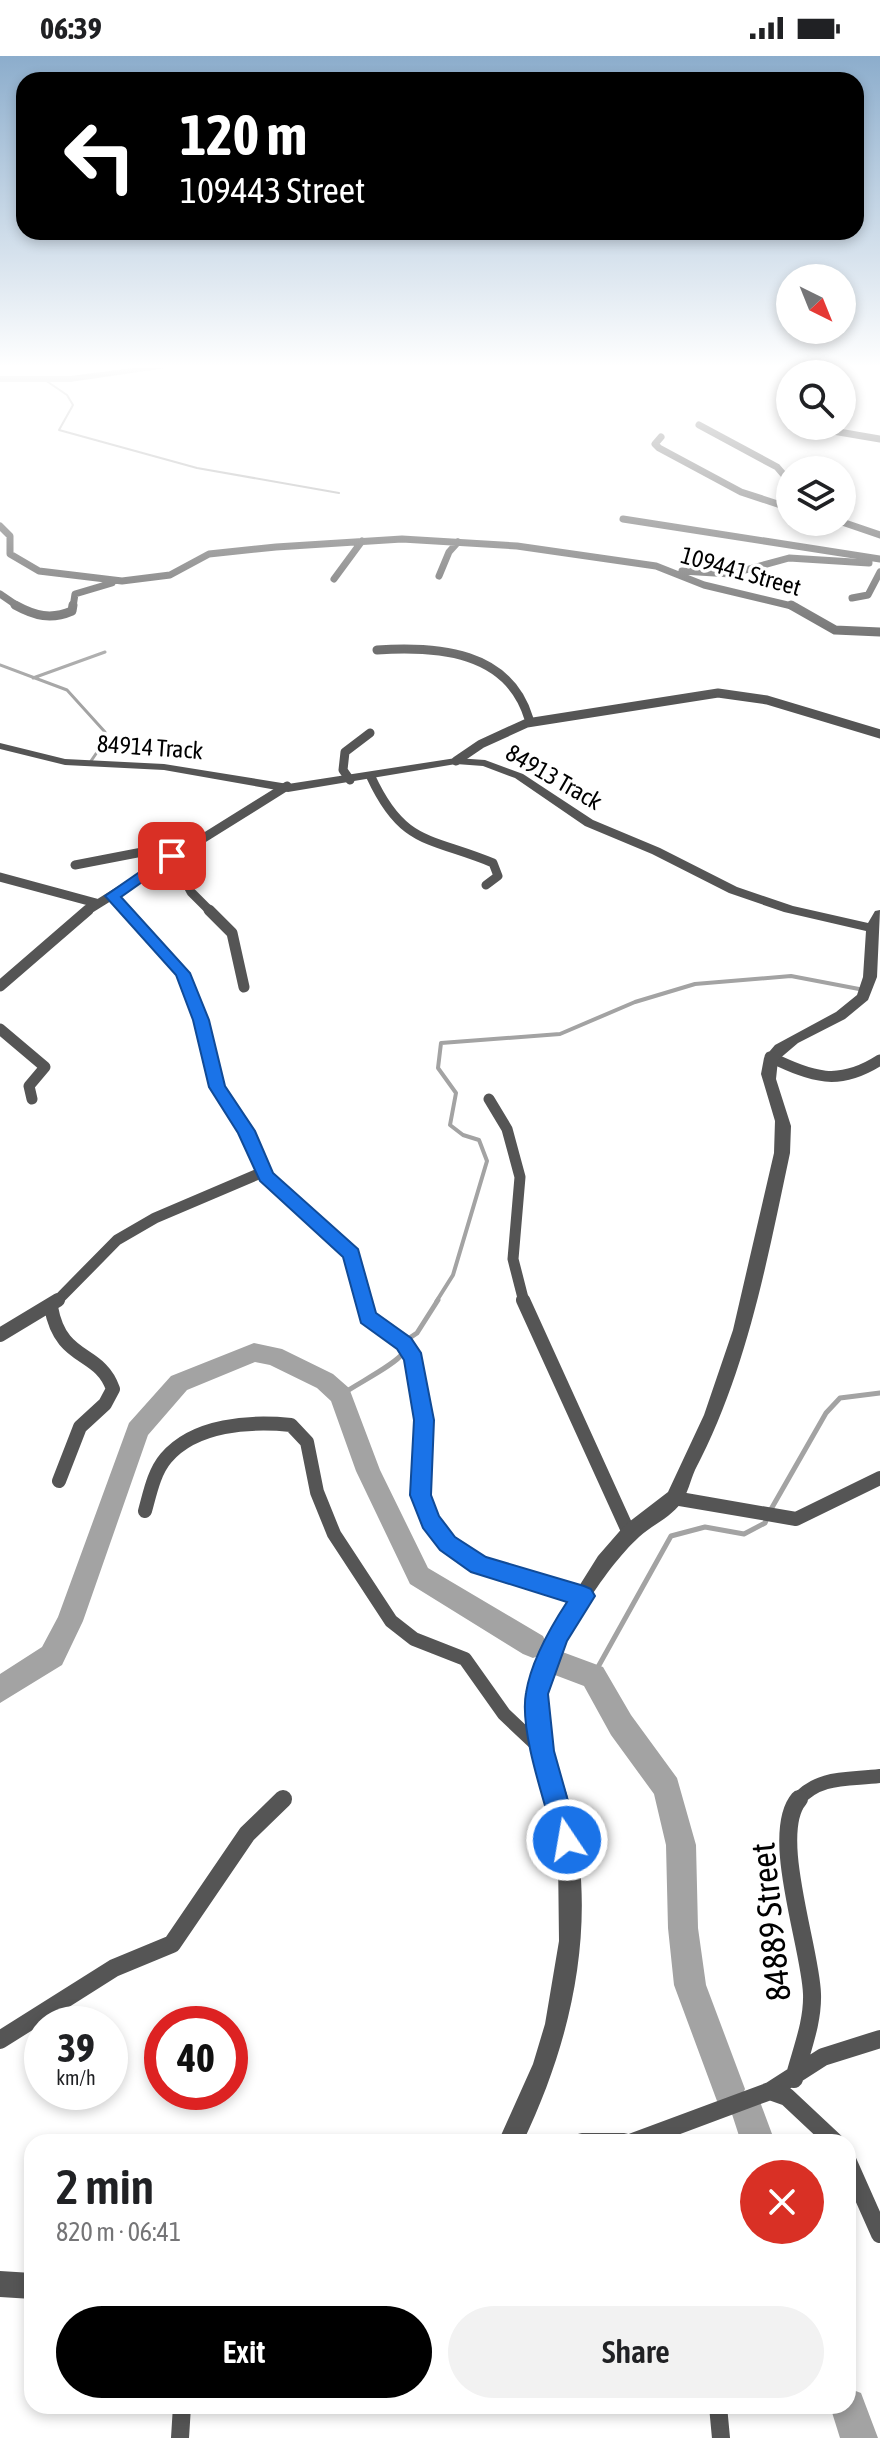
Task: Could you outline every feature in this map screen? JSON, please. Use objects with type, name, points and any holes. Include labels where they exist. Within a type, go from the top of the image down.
[{"type":"street","points":[[717,479],[741,492],[776,503]]},
{"type":"street","points":[[623,519],[652,526],[782,541],[880,561]]},
{"type":"street","name":"109441 Street","points":[[0,526],[10,536],[10,554],[29,567],[122,581],[170,575],[216,552],[362,541],[458,542],[537,548],[656,566],[704,585],[794,606],[835,630],[880,632]]},
{"type":"street","points":[[856,527],[880,535]]},
{"type":"street","points":[[334,579],[362,541]]},
{"type":"street","points":[[439,576],[449,552],[458,542]]},
{"type":"street","points":[[656,566],[719,575],[789,558],[880,561]]},
{"type":"street","points":[[852,598],[868,595],[880,572]]},
{"type":"street","points":[[0,594],[35,615],[57,617],[72,611],[75,594],[122,581]]},
{"type":"street","points":[[377,650],[414,649],[466,657],[512,684],[524,702],[529,719]]},
{"type":"street","points":[[456,761],[473,747],[529,719],[559,713],[650,705],[712,691],[774,702],[880,734]]},
{"type":"street","points":[[524,702],[559,713]]},
{"type":"street","points":[[350,780],[343,770],[345,752],[370,733]]},
{"type":"street","name":"84914 Track","points":[[0,746],[65,762],[164,767],[292,787]]},
{"type":"street","points":[[473,747],[485,763]]},
{"type":"street","name":"84913 Track","points":[[0,986],[32,963],[96,903],[113,896],[172,856],[292,787],[371,777],[456,761],[485,763],[519,776],[576,817],[674,859],[733,890],[789,909],[875,928]]},
{"type":"street","points":[[371,777],[392,819],[408,833],[493,863],[498,876],[486,885]]},
{"type":"street","points":[[75,865],[197,842]]},
{"type":"street","points":[[172,856],[191,892],[232,933],[244,987]]},
{"type":"street","points":[[0,877],[96,903]]},
{"type":"street","points":[[113,896],[183,973],[201,1020],[217,1087],[246,1131],[263,1172],[351,1254],[367,1317],[404,1344],[414,1359],[424,1420],[420,1495],[439,1536],[479,1565],[527,1582],[584,1596]]},
{"type":"street","points":[[514,2134],[539,2083],[553,2037],[569,1970],[572,1942],[572,1868],[562,1812],[542,1751],[537,1694],[558,1636],[629,1533],[674,1498],[684,1471],[712,1423],[748,1317],[784,1132],[767,1070],[770,1057],[789,1042],[845,1014],[865,995],[870,982],[875,928]]},
{"type":"street","points":[[0,1029],[45,1067],[29,1086],[32,1099]]},
{"type":"street","points":[[770,1057],[826,1076],[863,1072],[880,1060]]},
{"type":"street","points":[[489,1099],[507,1129],[520,1177],[513,1259],[525,1306],[629,1533]]},
{"type":"street","points":[[0,1335],[51,1307],[91,1271],[104,1250],[117,1240],[155,1218],[263,1172]]},
{"type":"street","points":[[51,1307],[51,1323],[59,1341],[102,1371],[113,1389],[108,1401],[79,1428],[62,1465],[59,1481]]},
{"type":"street","points":[[145,1511],[161,1465],[189,1440],[263,1423],[291,1425],[307,1442],[317,1492],[334,1534],[391,1621],[414,1639],[465,1659],[504,1714],[542,1751]]},
{"type":"street","points":[[674,1498],[796,1519],[880,1478]]},
{"type":"street","name":"84889 Street","points":[[794,2079],[812,1994],[793,1889],[789,1839],[793,1806],[808,1788],[818,1784],[880,1776]]},
{"type":"street","points":[[0,2040],[114,1968],[172,1944],[247,1834],[283,1799]]},
{"type":"street","points":[[644,2134],[770,2091],[794,2079],[823,2057],[880,2039]]},
{"type":"street","points":[[770,2091],[787,2097],[826,2134]]},
{"type":"street","points":[[856,2180],[880,2234]]},
{"type":"street","points":[[0,2284],[24,2286]]},
{"type":"street","points":[[180,2438],[182,2414]]},
{"type":"street","points":[[719,2414],[721,2438]]},
{"type":"waterway","points":[[260,479],[339,493]]},
{"type":"waterway","points":[[34,678],[105,652]]},
{"type":"waterway","points":[[0,665],[34,678]]},
{"type":"waterway","points":[[34,678],[67,690],[105,732],[104,742],[91,761]]},
{"type":"waterway","points":[[436,1302],[453,1275],[487,1161],[479,1140],[463,1135],[450,1125],[456,1093],[438,1068],[441,1043],[560,1034],[635,1002],[695,984],[791,976],[859,989]]},
{"type":"waterway","points":[[408,1339],[417,1333],[438,1300]]},
{"type":"waterway","points":[[0,1690],[52,1656],[70,1621],[138,1430],[179,1383],[254,1352],[274,1356],[325,1381],[341,1395],[368,1471],[419,1576],[533,1645]]},
{"type":"waterway","points":[[341,1395],[384,1369],[403,1353]]},
{"type":"waterway","points":[[770,1511],[826,1413],[840,1398],[880,1393]]},
{"type":"waterway","points":[[593,1676],[671,1536],[705,1527],[744,1534],[765,1523],[767,1518]]},
{"type":"waterway","points":[[557,1663],[593,1676],[621,1725],[667,1788],[681,1845],[683,1928],[690,1985],[729,2089]]},
{"type":"waterway","points":[[747,2111],[755,2134]]},
{"type":"waterway","points":[[851,2414],[859,2438]]},
{"type":"route","points":[[172,856],[113,896],[170,955],[183,973],[201,1020],[217,1087],[246,1131],[266,1177],[330,1231],[351,1254],[367,1317],[409,1349],[420,1380],[424,1420],[419,1483],[430,1522],[447,1544],[479,1565],[527,1582],[584,1596],[558,1636],[537,1694],[536,1720],[542,1751],[562,1812],[567,1840]]}]
